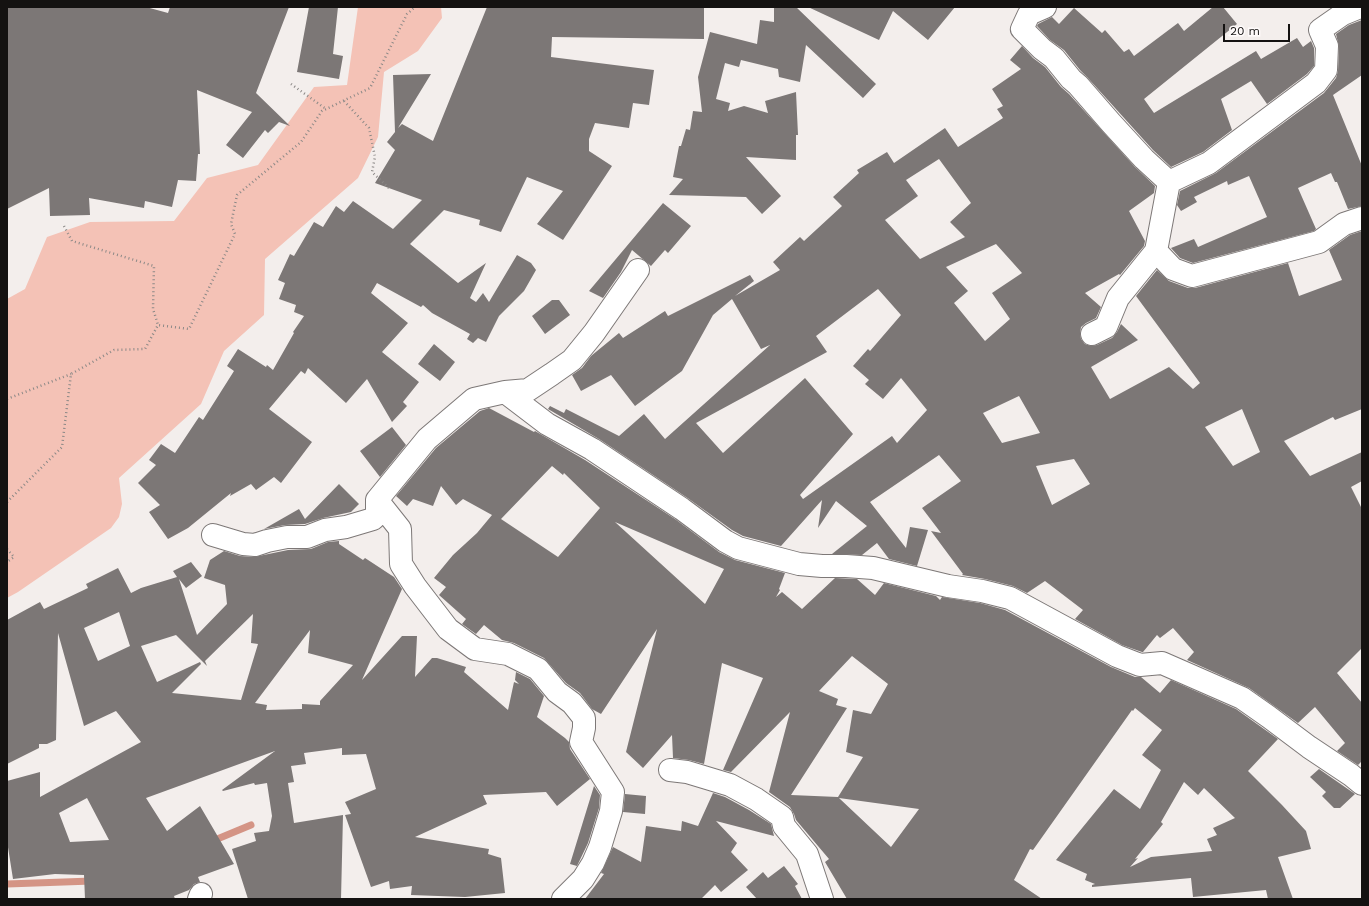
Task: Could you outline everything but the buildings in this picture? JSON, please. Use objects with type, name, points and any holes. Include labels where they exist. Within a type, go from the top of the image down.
[{"type":"street","points":[[1046,7],[1029,14],[1022,29],[1042,49],[1054,58],[1071,79],[1144,159],[1169,182]]},
{"type":"street","points":[[1169,182],[1209,163],[1316,82],[1326,70],[1327,46],[1320,30],[1343,14],[1360,7]]},
{"type":"street","points":[[1092,334],[1106,327],[1118,298],[1156,251],[1169,182]]},
{"type":"street","points":[[1156,251],[1173,270],[1192,276],[1319,242],[1344,224],[1362,218]]},
{"type":"street","points":[[213,535],[255,546],[267,541],[287,537],[307,537],[325,530],[373,519],[377,514],[377,500],[427,438],[474,399],[504,392],[528,390],[572,360],[594,333],[638,270]]},
{"type":"street","points":[[504,392],[547,424],[592,449],[682,509],[725,541],[738,548],[799,564],[874,568],[948,586],[982,590],[1010,598],[1117,656],[1140,665],[1162,663],[1242,698],[1362,784]]},
{"type":"street","points":[[377,500],[400,529],[401,564],[415,586],[448,629],[475,649],[508,654],[538,669],[557,692],[572,703],[584,718],[584,728],[581,742],[613,792],[611,811],[600,847],[593,863],[583,879],[563,899]]},
{"type":"street","points":[[670,770],[687,772],[730,786],[756,799],[782,817],[784,826],[807,854],[822,899]]},
{"type":"path","points":[[158,325],[189,329],[235,234],[231,224],[237,195],[301,142],[322,112],[370,88],[407,14],[415,7]]},
{"type":"path","points":[[291,84],[326,109]]},
{"type":"path","points":[[344,101],[369,128],[375,157],[372,172],[390,189]]},
{"type":"path","points":[[7,399],[71,374],[114,350],[145,349],[158,325],[153,309],[154,266],[72,241],[64,226]]},
{"type":"path","points":[[7,502],[62,447],[71,374]]},
{"type":"path","points":[[7,549],[14,557],[7,562]]},
{"type":"shaded area","points":[[358,7],[441,7],[442,18],[418,51],[384,72],[378,137],[358,178],[265,259],[264,315],[224,351],[201,404],[119,478],[122,504],[119,517],[111,528],[7,598],[7,299],[25,289],[47,237],[90,222],[174,221],[207,178],[258,165],[314,87],[347,85]]},
{"type":"waterway","points":[[210,842],[251,825]]},
{"type":"waterway","points":[[7,884],[92,881]]}]
